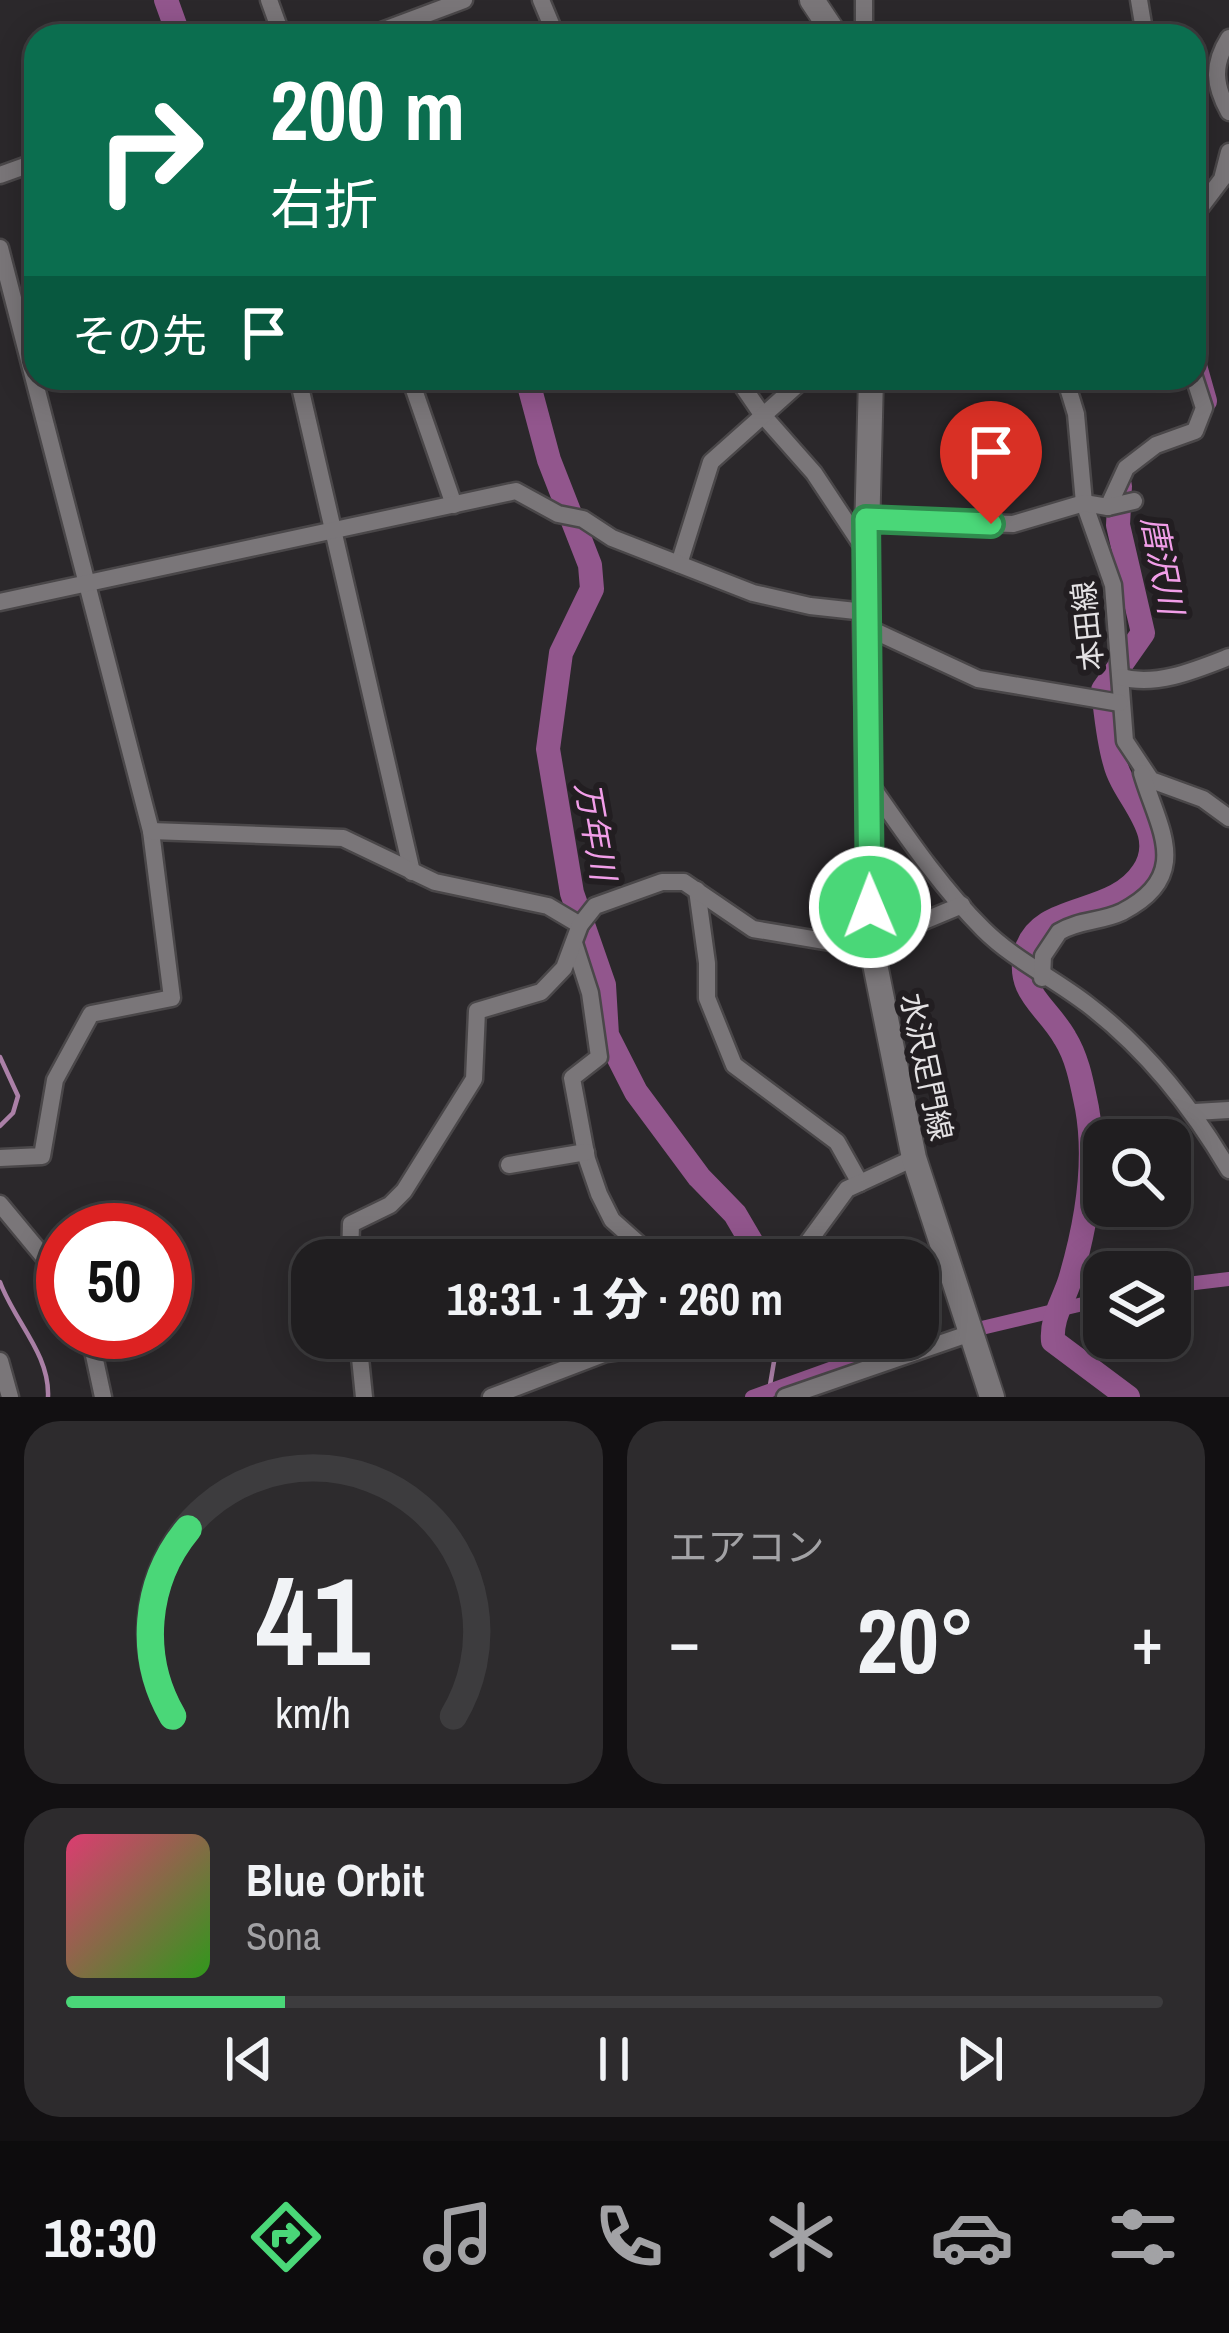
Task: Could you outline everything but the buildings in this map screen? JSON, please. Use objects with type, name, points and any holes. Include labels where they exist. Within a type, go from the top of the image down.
[{"type":"main road","name":"水沢足門線","points":[[871,390],[865,550],[872,946],[914,1158],[992,1397]]},
{"type":"street","points":[[400,24],[464,0]]},
{"type":"street","points":[[1229,38],[1216,67],[1217,89],[1229,112]]},
{"type":"street","points":[[1206,200],[1222,179],[1229,152]]},
{"type":"street","points":[[0,248],[24,342]]},
{"type":"street","points":[[0,1158],[42,1156],[55,1080],[91,1014],[172,998],[151,831],[36,390]]},
{"type":"street","points":[[301,390],[412,872]]},
{"type":"street","points":[[414,390],[454,505]]},
{"type":"street","points":[[745,390],[814,473],[865,550]]},
{"type":"street","points":[[679,564],[711,462],[790,390]]},
{"type":"street","name":"本田線","points":[[1035,973],[1059,932],[1122,912],[1153,885],[1162,868],[1164,825],[1111,702],[1121,677],[1113,585],[1084,503],[1076,414],[1069,390]]},
{"type":"street","points":[[1108,508],[1126,468],[1156,445],[1195,431],[1204,408],[1198,390]]},
{"type":"street","points":[[0,602],[515,491],[754,593],[866,620],[978,680],[1111,702]]},
{"type":"street","points":[[866,519],[1012,524],[1084,503],[1108,508],[1134,501]]},
{"type":"street","points":[[1121,677],[1155,680],[1229,658]]},
{"type":"street","points":[[1142,772],[1162,786],[1203,800],[1229,818]]},
{"type":"street","points":[[869,782],[924,861],[962,904],[1035,973],[1099,1013],[1195,1112],[1229,1170]]},
{"type":"street","points":[[151,831],[343,838],[412,872],[458,888],[548,906],[577,934],[590,993],[599,1058],[572,1078],[586,1152],[612,1220],[633,1239]]},
{"type":"street","points":[[351,1239],[351,1224],[390,1205],[404,1191],[474,1079],[477,1012],[541,992],[564,968],[577,934],[607,898],[673,881],[697,890],[753,929],[872,946],[962,904]]},
{"type":"street","points":[[697,890],[710,1012],[734,1065],[837,1142],[860,1183]]},
{"type":"street","points":[[1195,1112],[1229,1110]]},
{"type":"street","points":[[509,1165],[586,1152]]},
{"type":"street","points":[[809,1239],[833,1204],[860,1183],[914,1158]]},
{"type":"street","points":[[0,1204],[36,1247]]},
{"type":"street","points":[[785,1397],[971,1333]]},
{"type":"street","points":[[95,1359],[103,1397]]},
{"type":"street","points":[[360,1359],[364,1397]]},
{"type":"street","points":[[491,1397],[590,1359]]},
{"type":"street","points":[[0,1361],[10,1397]]},
{"type":"waterway","name":"万年川","points":[[166,0],[175,24]]},
{"type":"waterway","name":"万年川","points":[[530,390],[549,460],[590,565],[592,589],[561,653],[548,749],[572,893],[604,985],[607,1035],[636,1092],[699,1177],[735,1214],[750,1239]]},
{"type":"waterway","name":"唐沢川","points":[[1202,390],[1205,401]]},
{"type":"waterway","name":"唐沢川","points":[[1120,486],[1118,525],[1143,633],[1103,690],[1115,763],[1148,829],[1150,857],[1130,887],[1046,924],[1034,935],[1024,965],[1029,988],[1073,1054],[1090,1129],[1085,1217],[1053,1341],[1128,1397]]},
{"type":"waterway","points":[[0,1057],[18,1096],[13,1113],[0,1126]]},
{"type":"waterway","points":[[1191,1284],[1229,1279]]},
{"type":"waterway","points":[[0,1282],[43,1366],[48,1397]]},
{"type":"waterway","points":[[969,1331],[1083,1304]]},
{"type":"waterway","name":"万年川","points":[[768,1397],[774,1359]]},
{"type":"waterway","points":[[752,1397],[858,1359]]},
{"type":"route","points":[[870,907],[866,519],[991,524]]}]
